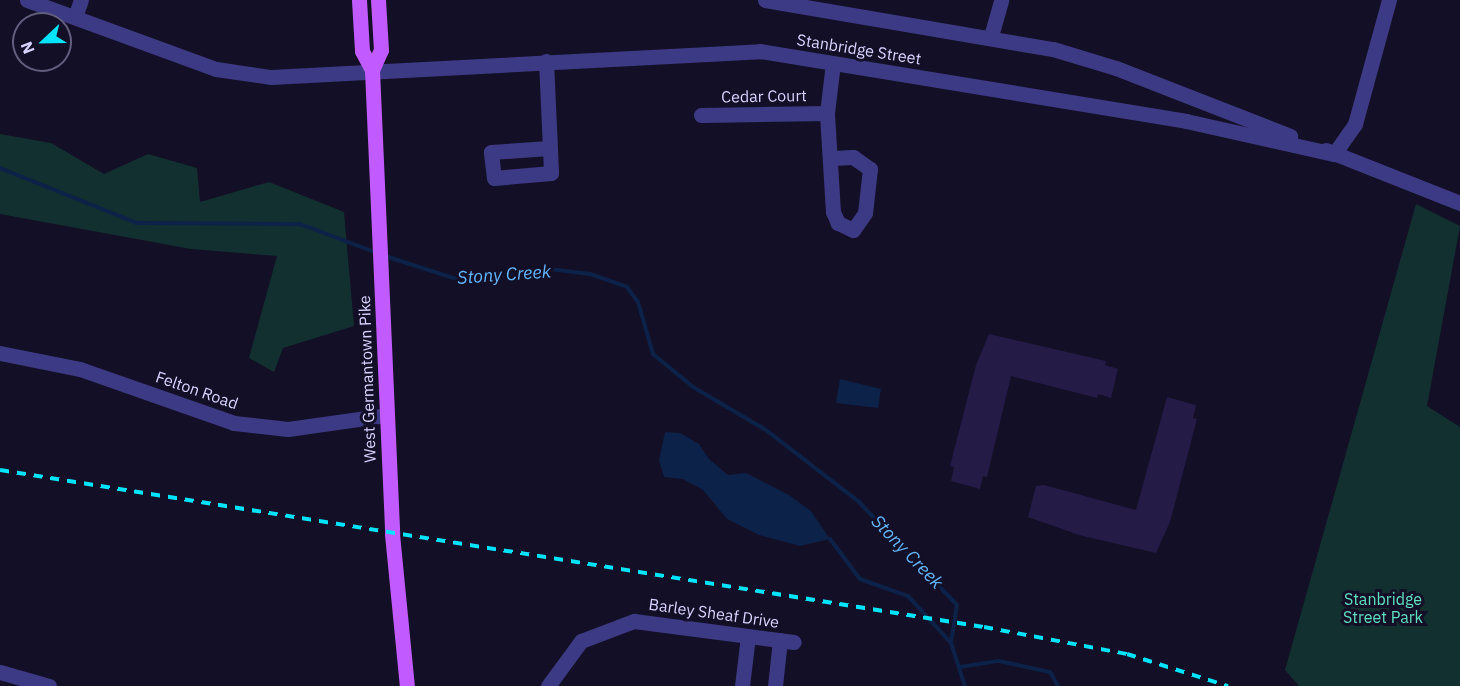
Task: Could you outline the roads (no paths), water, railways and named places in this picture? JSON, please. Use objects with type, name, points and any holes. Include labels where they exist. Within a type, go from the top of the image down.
[{"type":"main road","name":"West Germantown Pike","points":[[359,0],[362,51],[372,70],[386,415],[407,686]]},
{"type":"main road","name":"West Germantown Pike","points":[[372,70],[381,50],[378,0]]},
{"type":"street","name":"Stanbridge Street","points":[[27,0],[216,69],[271,77],[760,51],[1186,121],[1334,154]]},
{"type":"street","points":[[75,17],[81,0]]},
{"type":"street","name":"Stanbridge Street","points":[[765,0],[991,36],[1116,68],[1460,203]]},
{"type":"street","points":[[991,36],[1001,0]]},
{"type":"street","points":[[1334,154],[1355,124],[1389,0]]},
{"type":"street","points":[[546,61],[549,148]]},
{"type":"street","points":[[832,63],[827,113],[832,158],[833,212],[838,222],[853,230],[865,213],[870,169],[853,157],[832,158]]},
{"type":"street","name":"Cedar Court","points":[[701,115],[827,113]]},
{"type":"street","name":"Felton Road","points":[[0,353],[80,369],[234,423],[288,429],[386,415]]},
{"type":"street","name":"Barley Sheaf Drive","points":[[548,686],[581,641],[619,624],[647,620],[787,641],[775,686]]},
{"type":"street","points":[[742,686],[748,636]]},
{"type":"street","points":[[0,672],[49,686]]},
{"type":"water","points":[[840,379],[881,389],[878,408],[836,403]]},
{"type":"water","points":[[665,432],[680,433],[699,444],[709,459],[728,475],[746,473],[789,495],[811,511],[830,539],[800,546],[759,535],[727,519],[703,490],[683,479],[664,477],[659,460]]},
{"type":"waterway","name":"Stony Creek","points":[[0,168],[137,223],[300,224],[375,252]]},
{"type":"waterway","name":"Stony Creek","points":[[385,256],[463,281],[550,269],[590,274],[627,287],[638,302],[653,354],[693,387],[766,430],[859,502],[957,605],[951,643],[965,686]]},
{"type":"waterway","name":"Stony Creek","points":[[830,539],[860,579],[908,596],[951,643]]},
{"type":"waterway","name":"Stony Creek","points":[[960,667],[999,661],[1050,672],[1058,686]]},
{"type":"railway","points":[[0,470],[984,627],[1127,654],[1228,686]]},
{"type":"park label","name":"Stanbridge Street Park","points":[[1383,608]]}]
